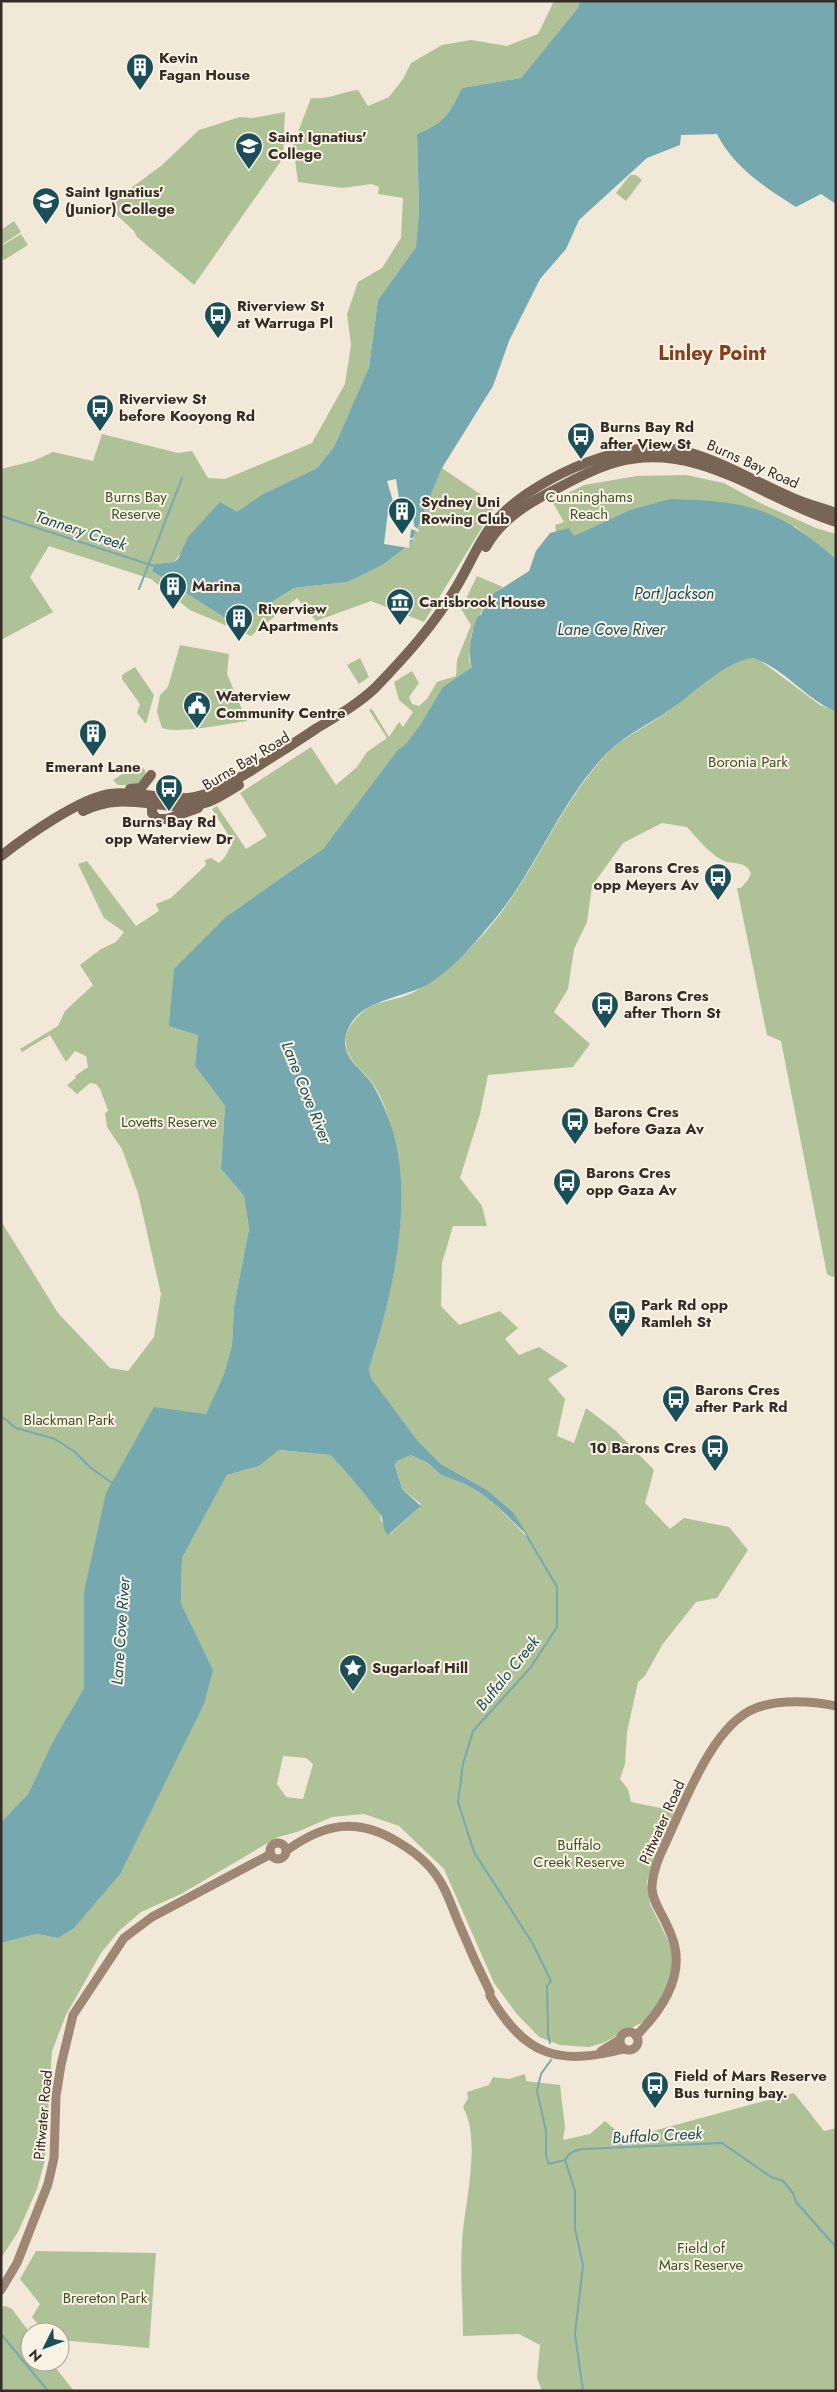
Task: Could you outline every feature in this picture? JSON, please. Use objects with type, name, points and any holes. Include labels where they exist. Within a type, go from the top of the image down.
[{"type":"main road","name":"Burns Bay Road","points":[[2,856],[12,854],[91,807],[119,800],[189,798],[218,789],[359,702],[388,674],[433,622],[498,519],[535,489],[592,460],[619,451],[643,447],[679,450],[723,464],[794,498],[836,513]]},
{"type":"main road","name":"Burns Bay Road","points":[[2,856],[9,848],[77,807],[108,794],[152,799],[182,805],[208,802],[349,717],[372,700],[436,628],[455,602],[499,528],[528,505],[586,473],[632,459],[660,457],[692,461],[718,470],[798,508],[836,522]]},
{"type":"main road","points":[[108,794],[121,789],[139,789],[151,774]]},
{"type":"main road","points":[[152,799],[154,817],[164,820],[195,809],[208,802]]},
{"type":"main road","name":"Pittwater Road","points":[[636,2036],[661,2007],[674,1973],[673,1942],[652,1899],[654,1871],[704,1761],[733,1722],[756,1708],[793,1702],[836,1706]]},
{"type":"main road","name":"Pittwater Road","points":[[1,2290],[17,2262],[48,2184],[54,2158],[56,2096],[61,2065],[74,2015],[124,1938],[152,1917],[272,1854],[273,1845],[278,1843],[284,1848],[315,1828],[339,1822],[368,1825],[393,1833],[421,1853],[444,1880],[457,1907],[464,1928],[463,1931],[477,1967],[490,1992]]},
{"type":"main road","points":[[490,1992],[494,1994],[504,2012],[517,2028],[534,2042],[548,2049],[575,2054],[603,2050],[619,2040],[626,2032],[636,2036],[638,2041],[635,2048],[577,2058],[554,2054],[542,2050],[511,2028],[494,2002],[490,1992]]},
{"type":"main road","points":[[619,2040],[624,2049]]},
{"type":"green space","name":"Burns Bay Reserve","points":[[554,1],[580,1],[577,9],[521,78],[462,88],[445,117],[434,126],[417,134],[419,210],[416,247],[378,300],[369,367],[334,447],[317,468],[261,495],[180,554],[174,562],[155,564],[152,571],[235,623],[294,588],[347,582],[411,543],[442,468],[496,505],[424,622],[371,601],[316,621],[297,598],[251,636],[190,610],[151,579],[49,546],[30,577],[53,612],[1,640],[1,469],[33,461],[53,452],[93,461],[102,434],[178,453],[192,451],[208,478],[225,479],[312,443],[345,384],[351,345],[347,314],[358,282],[382,268],[401,238],[403,198],[378,194],[379,187],[372,184],[342,188],[298,182],[293,145],[311,98],[323,98],[358,90],[368,106],[389,97],[403,79],[411,63],[442,45],[471,40],[507,46],[538,34]]},
{"type":"green space","points":[[285,112],[283,158],[194,285],[137,237],[134,231],[107,206],[162,165],[199,130],[240,117],[252,118]]},
{"type":"green space","points":[[630,175],[636,175],[642,180],[626,201],[616,193]]},
{"type":"green space","points":[[14,221],[21,232],[1,245],[1,230]]},
{"type":"green space","points":[[21,234],[28,245],[4,260],[1,257],[1,246]]},
{"type":"green space","name":"Cunninghams Reach","points":[[686,475],[724,483],[760,503],[816,528],[836,534],[836,559],[796,527],[669,499],[631,510],[558,544],[555,525],[564,522],[552,501],[584,485],[637,476]]},
{"type":"green space","points":[[477,576],[503,587],[486,602],[472,632],[469,660],[472,667],[445,686],[447,693],[324,848],[227,916],[198,1035],[195,1066],[225,1106],[221,1169],[244,1196],[249,1229],[234,1306],[232,1345],[224,1374],[206,1415],[84,1592],[84,1688],[53,1741],[28,1794],[1,1822],[1,1221],[58,1313],[110,1368],[128,1371],[154,1337],[161,1294],[138,1193],[122,1149],[107,1127],[105,1114],[108,1110],[100,1089],[96,1084],[90,1083],[77,1094],[67,1085],[76,1078],[75,1076],[88,1067],[86,1056],[75,1051],[66,1062],[50,1035],[22,1052],[20,1049],[58,1026],[65,1011],[93,985],[80,965],[101,949],[116,942],[124,932],[104,918],[78,864],[87,861],[136,926],[159,911],[156,904],[171,898],[206,865],[205,860],[211,858],[219,863],[225,857],[233,842],[212,809],[217,806],[246,849],[267,836],[240,793],[311,747],[336,785],[357,767],[367,752],[387,738],[369,710],[372,709],[389,737],[399,722],[403,727],[413,712],[399,700],[394,682],[412,671],[419,683],[409,697],[412,704],[419,706],[427,699],[437,682],[456,676],[457,660],[471,625],[461,609]]},
{"type":"green space","points":[[180,645],[229,654],[227,674],[247,721],[180,730],[162,728],[157,712],[160,695],[168,687]]},
{"type":"green space","points":[[360,658],[369,677],[359,684],[347,665]]},
{"type":"green space","points":[[746,658],[761,661],[820,705],[836,712],[836,1276],[832,1277],[827,1274],[781,1041],[767,1035],[737,888],[741,888],[751,873],[744,865],[727,862],[716,856],[687,827],[662,823],[623,843],[592,886],[587,922],[574,949],[568,989],[554,1012],[590,1044],[573,1067],[488,1075],[480,1114],[460,1178],[482,1206],[487,1226],[453,1226],[442,1263],[441,1306],[459,1325],[500,1311],[518,1328],[505,1339],[519,1355],[539,1347],[568,1366],[548,1379],[565,1399],[557,1436],[574,1443],[586,1408],[616,1431],[654,1470],[645,1503],[670,1529],[684,1518],[729,1527],[748,1550],[717,1598],[696,1602],[662,1645],[645,1676],[638,1682],[627,1732],[625,1764],[620,1779],[628,1789],[631,1802],[675,1811],[655,1856],[647,1882],[650,1904],[672,1948],[672,1970],[664,1998],[645,2021],[603,2043],[589,2047],[560,2045],[539,2037],[516,2013],[494,1983],[444,1869],[399,1826],[364,1814],[332,1817],[297,1832],[278,1837],[181,1894],[141,1912],[119,1931],[101,1953],[66,2015],[52,2051],[45,2160],[37,2189],[18,2232],[1,2258],[1,1943],[36,1934],[58,1938],[213,1670],[181,1603],[182,1558],[227,1475],[259,1466],[278,1450],[330,1455],[366,1493],[390,1534],[421,1504],[402,1489],[395,1464],[397,1461],[411,1455],[428,1463],[441,1475],[465,1484],[482,1494],[497,1506],[527,1537],[513,1512],[487,1490],[441,1464],[418,1441],[371,1378],[369,1369],[386,1308],[398,1243],[401,1179],[396,1147],[386,1111],[375,1087],[349,1055],[346,1044],[348,1031],[354,1021],[368,1008],[414,992],[435,978],[464,954],[489,928],[507,905],[568,805],[610,750],[662,716],[706,682]],"holes":[[[283,1756],[306,1758],[313,1764],[303,1799],[286,1797],[277,1784]]]},
{"type":"green space","points":[[135,667],[154,695],[146,724],[137,713],[140,704],[122,679],[122,675]]},
{"type":"green space","points":[[138,764],[145,770],[145,778],[136,785],[118,785],[113,780]]},
{"type":"green space","name":"Field of Mars Reserve","points":[[525,2074],[526,2081],[560,2085],[565,2127],[563,2140],[590,2134],[605,2121],[624,2137],[631,2137],[794,2093],[824,2131],[836,2128],[836,2391],[542,2391],[537,2378],[540,2345],[519,2334],[463,2336],[462,2243],[472,2155],[468,2121],[463,2107],[468,2098],[467,2092],[489,2085],[493,2077],[509,2079]]},
{"type":"green space","name":"Brereton Park","points":[[36,2251],[156,2253],[149,2348],[70,2341],[70,2322],[36,2322],[32,2317],[40,2304],[20,2279]]},
{"type":"green space","points":[[6,2306],[12,2309],[22,2322],[20,2322],[20,2372],[59,2372],[74,2391],[1,2391],[1,2307]]},
{"type":"water","points":[[580,1],[836,1],[836,204],[821,194],[796,207],[741,167],[717,134],[681,135],[680,145],[647,158],[579,220],[566,249],[540,279],[509,341],[493,386],[442,468],[411,543],[382,565],[347,582],[294,588],[235,624],[152,571],[155,564],[174,562],[178,559],[188,537],[220,502],[237,512],[261,495],[317,468],[334,447],[369,367],[378,300],[416,247],[419,210],[417,134],[434,126],[445,117],[462,88],[521,78],[577,9]]},
{"type":"water","name":"Port Jackson","points":[[669,499],[719,502],[759,510],[796,528],[836,559],[836,712],[814,699],[773,668],[752,658],[724,669],[672,708],[624,739],[606,754],[574,795],[505,906],[456,962],[433,981],[422,987],[371,1006],[360,1013],[346,1035],[346,1050],[354,1063],[369,1079],[381,1101],[392,1128],[399,1157],[401,1218],[398,1249],[386,1311],[369,1369],[371,1378],[418,1441],[441,1464],[487,1490],[513,1512],[529,1537],[482,1494],[465,1484],[441,1475],[428,1463],[411,1455],[397,1461],[395,1465],[402,1489],[421,1506],[388,1535],[384,1530],[380,1514],[344,1469],[330,1455],[279,1450],[259,1466],[227,1475],[182,1558],[181,1603],[213,1670],[204,1704],[120,1874],[74,1928],[58,1938],[36,1934],[1,1943],[1,1822],[28,1794],[53,1741],[84,1688],[84,1592],[106,1493],[154,1407],[206,1414],[224,1374],[232,1345],[234,1306],[249,1229],[244,1196],[221,1169],[225,1106],[195,1066],[198,1035],[169,1026],[174,969],[227,916],[324,848],[398,750],[406,744],[421,724],[443,687],[472,667],[470,649],[472,634],[478,616],[481,615],[486,602],[493,594],[529,571],[536,551],[550,533],[569,528],[574,536],[630,510]]},
{"type":"pier","points":[[396,479],[401,511],[413,510],[414,526],[419,530],[419,532],[411,529],[410,538],[416,538],[410,540],[409,548],[384,544],[388,512],[396,511],[387,481]]},
{"type":"waterway","points":[[139,589],[182,478]]},
{"type":"waterway","name":"Tannery Creek","points":[[1,516],[154,566]]},
{"type":"waterway","points":[[1,1416],[16,1428],[55,1439],[75,1452],[91,1468],[112,1483]]},
{"type":"waterway","name":"Buffalo Creek","points":[[527,1536],[557,1587],[557,1627],[531,1667],[473,1731],[463,1764],[458,1802],[474,1852],[533,1944],[551,1981],[547,1986],[548,2034],[550,2043]]},
{"type":"waterway","name":"Buffalo Creek","points":[[551,2060],[541,2074],[537,2091],[546,2131],[546,2156],[549,2164],[565,2160],[572,2152],[583,2149],[722,2143],[771,2177],[783,2181],[793,2193],[796,2202],[836,2247]]},
{"type":"waterway","points":[[565,2160],[575,2191],[575,2229],[583,2265],[575,2334],[583,2391]]},
{"type":"waterway","points":[[1,2334],[48,2391]]},
{"type":"place","name":"Kevin Fagan House","points":[[140,91]]},
{"type":"place","name":"Saint Ignatius' College","points":[[249,170]]},
{"type":"place","name":"Saint Ignatius' (Junior) College","points":[[46,225]]},
{"type":"place","name":"Riverview St at Warruga Pl","points":[[218,339]]},
{"type":"place","name":"Riverview St before Kooyong Rd","points":[[100,432]]},
{"type":"place","name":"Burns Bay Rd after View St","points":[[581,460]]},
{"type":"place","name":"Sydney Uni Rowing Club","points":[[402,535]]},
{"type":"place","name":"Marina","points":[[173,610]]},
{"type":"place","name":"Carisbrook House","points":[[400,626]]},
{"type":"place","name":"Riverview Apartments","points":[[239,642]]},
{"type":"place","name":"Waterview Community Centre","points":[[197,729]]},
{"type":"place","name":"Emerant Lane","points":[[93,757]]},
{"type":"place","name":"Burns Bay Rd opp Waterview Dr","points":[[169,812]]},
{"type":"place","name":"Barons Cres opp Meyers Av","points":[[718,901]]},
{"type":"place","name":"Barons Cres after Thorn St","points":[[605,1029]]},
{"type":"place","name":"Barons Cres before Gaza Av","points":[[575,1145]]},
{"type":"place","name":"Barons Cres opp Gaza Av","points":[[567,1206]]},
{"type":"place","name":"Park Rd opp Ramleh St","points":[[622,1338]]},
{"type":"place","name":"Barons Cres after Park Rd","points":[[676,1423]]},
{"type":"place","name":"10 Barons Cres","points":[[715,1472]]},
{"type":"place","name":"Sugarloaf Hill","points":[[353,1692]]},
{"type":"place","name":"Field of Mars Reserve Bus turning bay.","points":[[655,2109]]},
{"type":"district","name":"Linley Point","points":[[712,353]]},
{"type":"water label","name":"Lane Cove River","points":[[611,629]]},
{"type":"water label","name":"Lane Cove River","points":[[307,1092]]},
{"type":"water label","name":"Lane Cove River","points":[[120,1631]]},
{"type":"park label","name":"Boronia Park","points":[[748,762]]},
{"type":"park label","name":"Lovetts Reserve","points":[[169,1122]]},
{"type":"park label","name":"Blackman Park","points":[[69,1420]]},
{"type":"park label","name":"Buffalo Creek Reserve","points":[[579,1854]]}]
